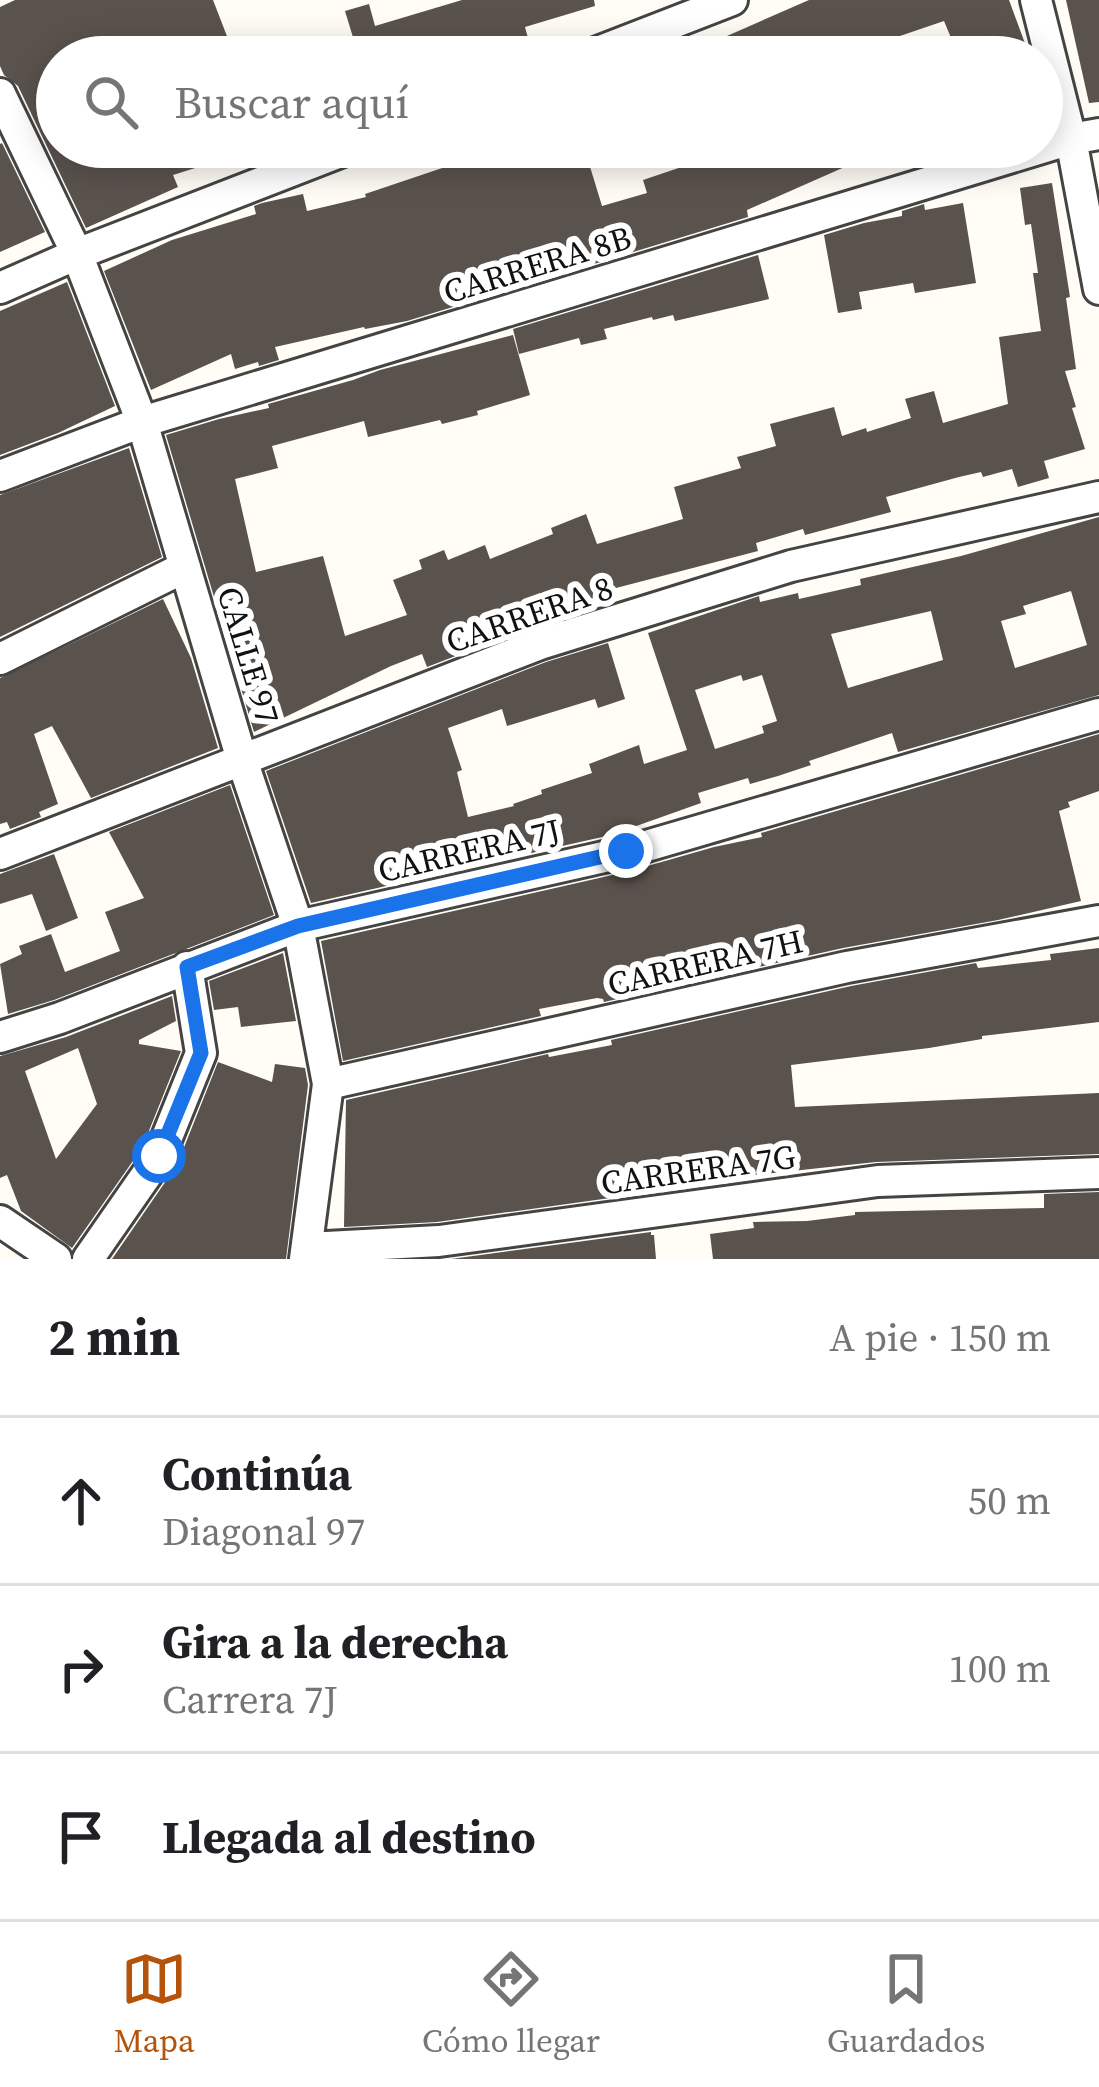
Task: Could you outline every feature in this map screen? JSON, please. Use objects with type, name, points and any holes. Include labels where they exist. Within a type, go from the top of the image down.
[{"type":"street","points":[[639,36],[732,0]]},
{"type":"street","points":[[1036,0],[1049,36]]},
{"type":"street","points":[[1063,75],[1085,137],[1099,289]]},
{"type":"street","name":"CALLE 97","points":[[0,94],[77,254],[142,422],[242,760],[298,926],[328,1084],[307,1254]]},
{"type":"street","points":[[0,288],[299,168]]},
{"type":"street","name":"CARRERA 8B","points":[[0,476],[142,422],[982,168]]},
{"type":"street","name":"CARRERA 8","points":[[0,854],[540,644],[791,566],[1099,496]]},
{"type":"street","points":[[0,659],[185,567]]},
{"type":"street","name":"CARRERA 7J","points":[[0,1036],[60,1018],[298,926],[626,851],[1099,714]]},
{"type":"street","name":"CARRERA 7H","points":[[328,1084],[847,967],[1099,921]]},
{"type":"street","points":[[88,1259],[159,1156],[201,1053],[187,967]]},
{"type":"street","name":"CARRERA 7G","points":[[307,1254],[439,1250],[878,1181],[1099,1173]]},
{"type":"street","points":[[0,1221],[56,1259]]},
{"type":"building","points":[[15,0],[213,0],[227,36],[36,36],[36,124],[18,86],[0,66],[0,7]]},
{"type":"building","points":[[462,0],[594,0],[595,6],[525,27],[527,36],[353,36],[345,11],[369,4],[375,26]]},
{"type":"building","points":[[809,0],[1009,0],[1022,36],[950,36],[944,21],[900,36],[727,36]]},
{"type":"building","points":[[1066,0],[1099,0],[1099,102],[1089,103]]},
{"type":"building","points":[[0,144],[45,232],[0,252]]},
{"type":"building","points":[[57,168],[195,168],[173,175],[178,187],[86,228]]},
{"type":"building","points":[[442,168],[590,168],[602,206],[647,193],[643,180],[679,168],[842,168],[747,210],[748,217],[407,321],[275,347],[279,360],[259,366],[258,362],[235,369],[231,354],[151,390],[104,271],[172,240],[256,214],[254,206],[262,203],[303,194],[307,211]]},
{"type":"building","points":[[1052,183],[1076,369],[1065,371],[1085,449],[1044,461],[1049,478],[1018,487],[1012,469],[983,477],[981,472],[886,497],[891,512],[805,535],[803,529],[756,543],[758,551],[593,594],[597,606],[427,667],[422,654],[254,732],[166,435],[513,335],[530,395],[442,424],[440,420],[368,437],[364,421],[272,446],[278,468],[235,479],[256,572],[323,556],[345,636],[407,615],[393,580],[422,569],[419,560],[444,550],[448,560],[485,545],[490,559],[553,534],[551,528],[586,514],[597,544],[683,519],[674,487],[741,468],[737,457],[776,446],[770,424],[834,407],[842,436],[866,428],[867,432],[911,418],[905,399],[934,391],[943,423],[1008,404],[999,337],[1041,331],[1031,224],[1025,225],[1020,188]]},
{"type":"building","points":[[963,203],[976,283],[915,293],[913,283],[859,292],[862,309],[838,313],[824,235],[902,216],[902,211],[924,204],[925,210]]},
{"type":"building","points":[[758,255],[769,299],[675,321],[673,315],[652,317],[604,329],[607,339],[581,345],[579,338],[519,354],[513,329]]},
{"type":"building","points":[[67,282],[115,406],[0,455],[0,311]]},
{"type":"building","points":[[129,448],[162,557],[0,637],[0,495]]},
{"type":"building","points":[[1099,517],[1099,695],[898,752],[892,733],[778,776],[750,784],[748,778],[698,793],[701,803],[611,835],[311,903],[266,771],[546,662],[608,643],[625,699],[598,708],[595,699],[507,726],[502,709],[448,728],[462,770],[457,772],[468,817],[514,806],[542,794],[541,790],[592,773],[589,764],[639,745],[644,764],[687,750],[648,633],[759,596],[760,602],[798,593],[799,599],[861,585],[860,579]],"holes":[[[1071,591],[1087,645],[1015,668],[1001,621],[1026,614],[1023,606]],[[931,611],[943,660],[848,688],[831,634]],[[741,675],[743,681],[762,675],[777,721],[762,726],[764,733],[715,749],[695,690]]]},
{"type":"building","points":[[163,599],[191,658],[218,748],[91,798],[52,726],[34,734],[58,804],[39,812],[41,817],[10,829],[7,822],[0,824],[0,678]]},
{"type":"building","points":[[1099,734],[1099,791],[1068,802],[1070,807],[1059,811],[1081,901],[604,1002],[597,998],[539,1009],[541,1016],[343,1061],[321,941],[762,837],[761,833]]},
{"type":"building","points":[[230,785],[274,915],[8,1014],[0,964],[22,954],[19,946],[51,934],[65,972],[120,951],[105,912],[144,898],[109,832]]},
{"type":"building","points":[[54,854],[78,918],[46,931],[32,894],[0,904],[0,874]]},
{"type":"building","points":[[1099,948],[1099,1022],[791,1065],[795,1107],[1099,1093],[1099,1154],[876,1162],[718,1179],[437,1222],[344,1227],[346,1100],[548,1054],[612,1045],[611,1040],[851,986],[976,963],[978,968],[1051,960],[1050,954]]},
{"type":"building","points":[[283,953],[296,1021],[241,1027],[238,1007],[214,1010],[209,981]]},
{"type":"building","points":[[172,996],[176,1021],[139,1044],[181,1051],[142,1148],[72,1248],[21,1211],[7,1175],[0,1178],[0,1056],[66,1037]],"holes":[[[78,1048],[97,1104],[56,1159],[25,1071]]]},
{"type":"building","points":[[218,1062],[272,1082],[275,1064],[305,1068],[308,1085],[286,1259],[112,1259],[177,1165]]},
{"type":"building","points":[[1099,1192],[1099,1259],[713,1259],[710,1234],[754,1228],[753,1222],[807,1221],[855,1212],[1044,1208],[1044,1194]]},
{"type":"building","points":[[651,1232],[656,1259],[451,1259]]},
{"type":"route","points":[[159,1156],[201,1053],[187,967],[298,926],[626,851]]}]
